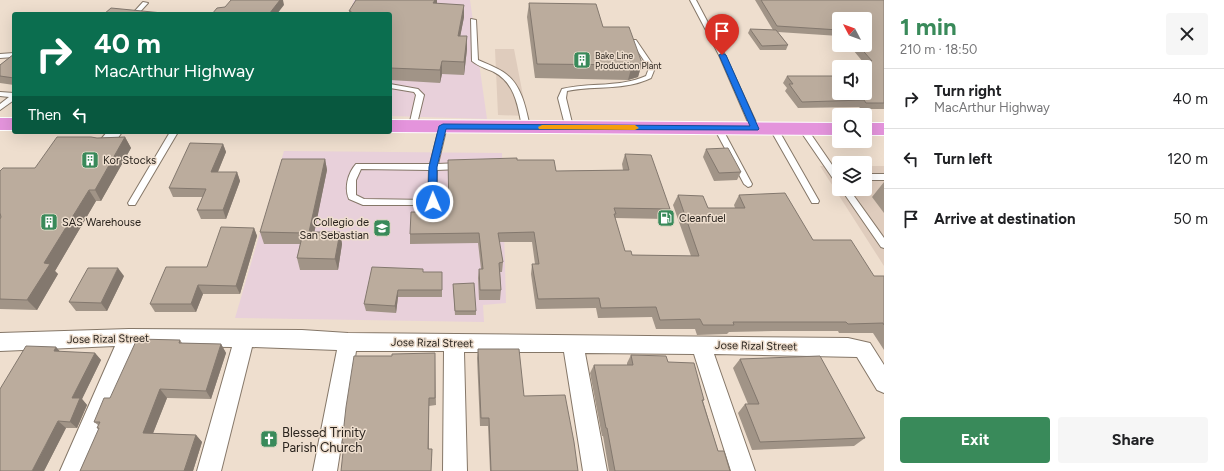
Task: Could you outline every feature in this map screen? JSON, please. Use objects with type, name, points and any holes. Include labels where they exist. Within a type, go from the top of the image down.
[{"type":"highway","points":[[0,124],[12,124]]},
{"type":"highway","points":[[392,126],[832,129]]},
{"type":"highway","points":[[872,129],[884,129]]},
{"type":"street","points":[[104,144],[113,134]]},
{"type":"street","points":[[72,471],[129,338]]},
{"type":"street","name":"Jose Rizal Street","points":[[2,345],[129,338],[244,340],[302,339],[348,342],[701,344],[863,349],[884,383]]},
{"type":"street","points":[[209,471],[244,340]]},
{"type":"street","points":[[325,471],[348,342]]},
{"type":"street","points":[[454,343],[455,471]]},
{"type":"street","points":[[573,344],[594,471]]},
{"type":"street","points":[[701,344],[743,471]]},
{"type":"lane","points":[[693,0],[722,55],[755,129]]},
{"type":"lane","points":[[137,12],[145,3]]},
{"type":"lane","points":[[473,20],[474,56],[476,60],[509,80],[522,102],[526,127]]},
{"type":"lane","points":[[569,127],[562,98],[564,90],[582,86],[630,85],[649,77],[652,68],[634,41]]},
{"type":"lane","points":[[0,56],[12,54]]},
{"type":"lane","points":[[392,86],[416,90],[420,95],[413,126]]},
{"type":"lane","points":[[0,94],[12,96]]},
{"type":"lane","points":[[0,108],[12,98]]},
{"type":"lane","points":[[443,126],[433,167],[433,202],[430,204],[363,202],[352,197],[351,186],[355,171],[359,166],[433,167],[469,166]]},
{"type":"lane","points":[[718,128],[748,184]]},
{"type":"lane","points":[[774,129],[815,201]]},
{"type":"lane","points":[[803,129],[832,170]]},
{"type":"lane","points":[[132,203],[173,134]]},
{"type":"lane","points":[[872,177],[884,177]]},
{"type":"lane","points":[[850,196],[884,245]]},
{"type":"shaded area","points":[[354,0],[470,0],[487,119],[392,116],[392,12],[350,12]]},
{"type":"shaded area","points":[[495,49],[514,49],[527,116],[498,115]]},
{"type":"shaded area","name":"Collegio de San Sebastian","points":[[284,151],[502,153],[506,303],[483,305],[484,322],[235,318]]},
{"type":"shaded area","points":[[820,166],[832,166],[832,185]]},
{"type":"shaded area","points":[[872,166],[884,166],[884,266],[839,196],[872,196]]},
{"type":"building","points":[[231,0],[280,0],[271,12],[214,12],[217,8],[225,7]]},
{"type":"building","points":[[356,0],[435,0],[433,3],[464,5],[458,36],[467,36],[464,62],[442,61],[440,70],[392,68],[392,12],[349,11]]},
{"type":"building","points":[[761,0],[884,0],[884,103],[866,103],[864,100],[872,100],[872,60],[864,52],[872,52],[872,12],[832,12],[832,30],[777,26]]},
{"type":"building","name":"Bake Line Production Plant","points":[[529,3],[596,4],[603,27],[629,27],[642,63],[632,65],[537,64]]},
{"type":"building","points":[[111,8],[152,12],[106,12]]},
{"type":"building","points":[[750,29],[776,30],[788,45],[762,46]]},
{"type":"building","points":[[12,56],[12,78],[0,76],[0,65]]},
{"type":"building","points":[[787,76],[832,76],[832,100],[864,100],[802,102],[789,84],[793,84]]},
{"type":"building","points":[[57,137],[125,137],[95,190],[89,190],[44,263],[50,264],[27,300],[0,299],[0,171],[3,168],[35,168]]},
{"type":"building","points":[[190,143],[223,144],[211,172],[237,172],[223,210],[197,210],[206,189],[169,188]]},
{"type":"building","points":[[728,148],[741,172],[719,173],[706,149]]},
{"type":"building","points":[[625,154],[651,155],[670,209],[614,208],[616,214],[614,214],[625,251],[631,251],[632,255],[699,256],[678,195],[703,196],[708,208],[745,208],[739,195],[785,193],[813,240],[851,240],[874,276],[884,276],[884,325],[883,323],[848,324],[846,322],[733,322],[734,325],[703,325],[700,319],[660,320],[656,307],[601,308],[599,298],[538,299],[532,264],[539,264],[534,232],[498,233],[503,262],[499,263],[501,290],[480,290],[479,269],[483,269],[479,233],[410,234],[411,212],[449,212],[448,160],[517,158],[517,160],[554,160],[556,171],[629,170]]},
{"type":"building","points":[[282,159],[325,159],[309,232],[340,232],[335,259],[297,258],[303,233],[260,232]]},
{"type":"building","points":[[221,227],[254,228],[236,286],[198,285],[191,304],[150,304],[166,267],[207,267]]},
{"type":"building","points":[[372,267],[423,269],[423,272],[442,272],[442,290],[398,290],[395,306],[364,304]]},
{"type":"building","points":[[88,268],[118,268],[101,303],[69,302]]},
{"type":"building","points":[[474,283],[476,311],[455,311],[453,284]]},
{"type":"building","points":[[137,339],[180,340],[179,343],[221,344],[206,391],[160,389],[143,433],[196,435],[184,471],[80,471],[99,428],[97,428],[100,422],[94,422],[104,398],[110,398]]},
{"type":"building","points":[[26,346],[56,347],[54,351],[95,353],[72,398],[80,398],[70,422],[58,421],[32,471],[0,471],[0,389]]},
{"type":"building","points":[[478,349],[519,349],[524,396],[565,395],[578,471],[491,471],[489,418],[481,418]]},
{"type":"building","points":[[435,353],[435,398],[429,398],[428,449],[432,449],[431,471],[341,471],[346,407],[354,356],[392,356],[392,354]]},
{"type":"building","points":[[631,355],[666,356],[668,362],[694,363],[704,400],[702,400],[718,451],[724,451],[730,471],[615,471],[594,365],[633,365]]},
{"type":"building","points":[[820,356],[865,438],[760,442],[745,404],[759,404],[740,359]]},
{"type":"slow traffic","points":[[542,127],[635,128]]},
{"type":"place","name":"Bake Line Production Plant","points":[[582,60]]},
{"type":"place","name":"Kor Stocks","points":[[90,160]]},
{"type":"place","name":"Cleanfuel","points":[[666,218]]},
{"type":"place","name":"SAS Warehouse","points":[[49,222]]},
{"type":"place","name":"Collegio de San Sebastian","points":[[382,228]]},
{"type":"place","name":"Blessed Trinity Parish Church","points":[[269,439]]},
{"type":"route","points":[[433,202],[433,167],[443,126],[755,129],[722,55]]}]
